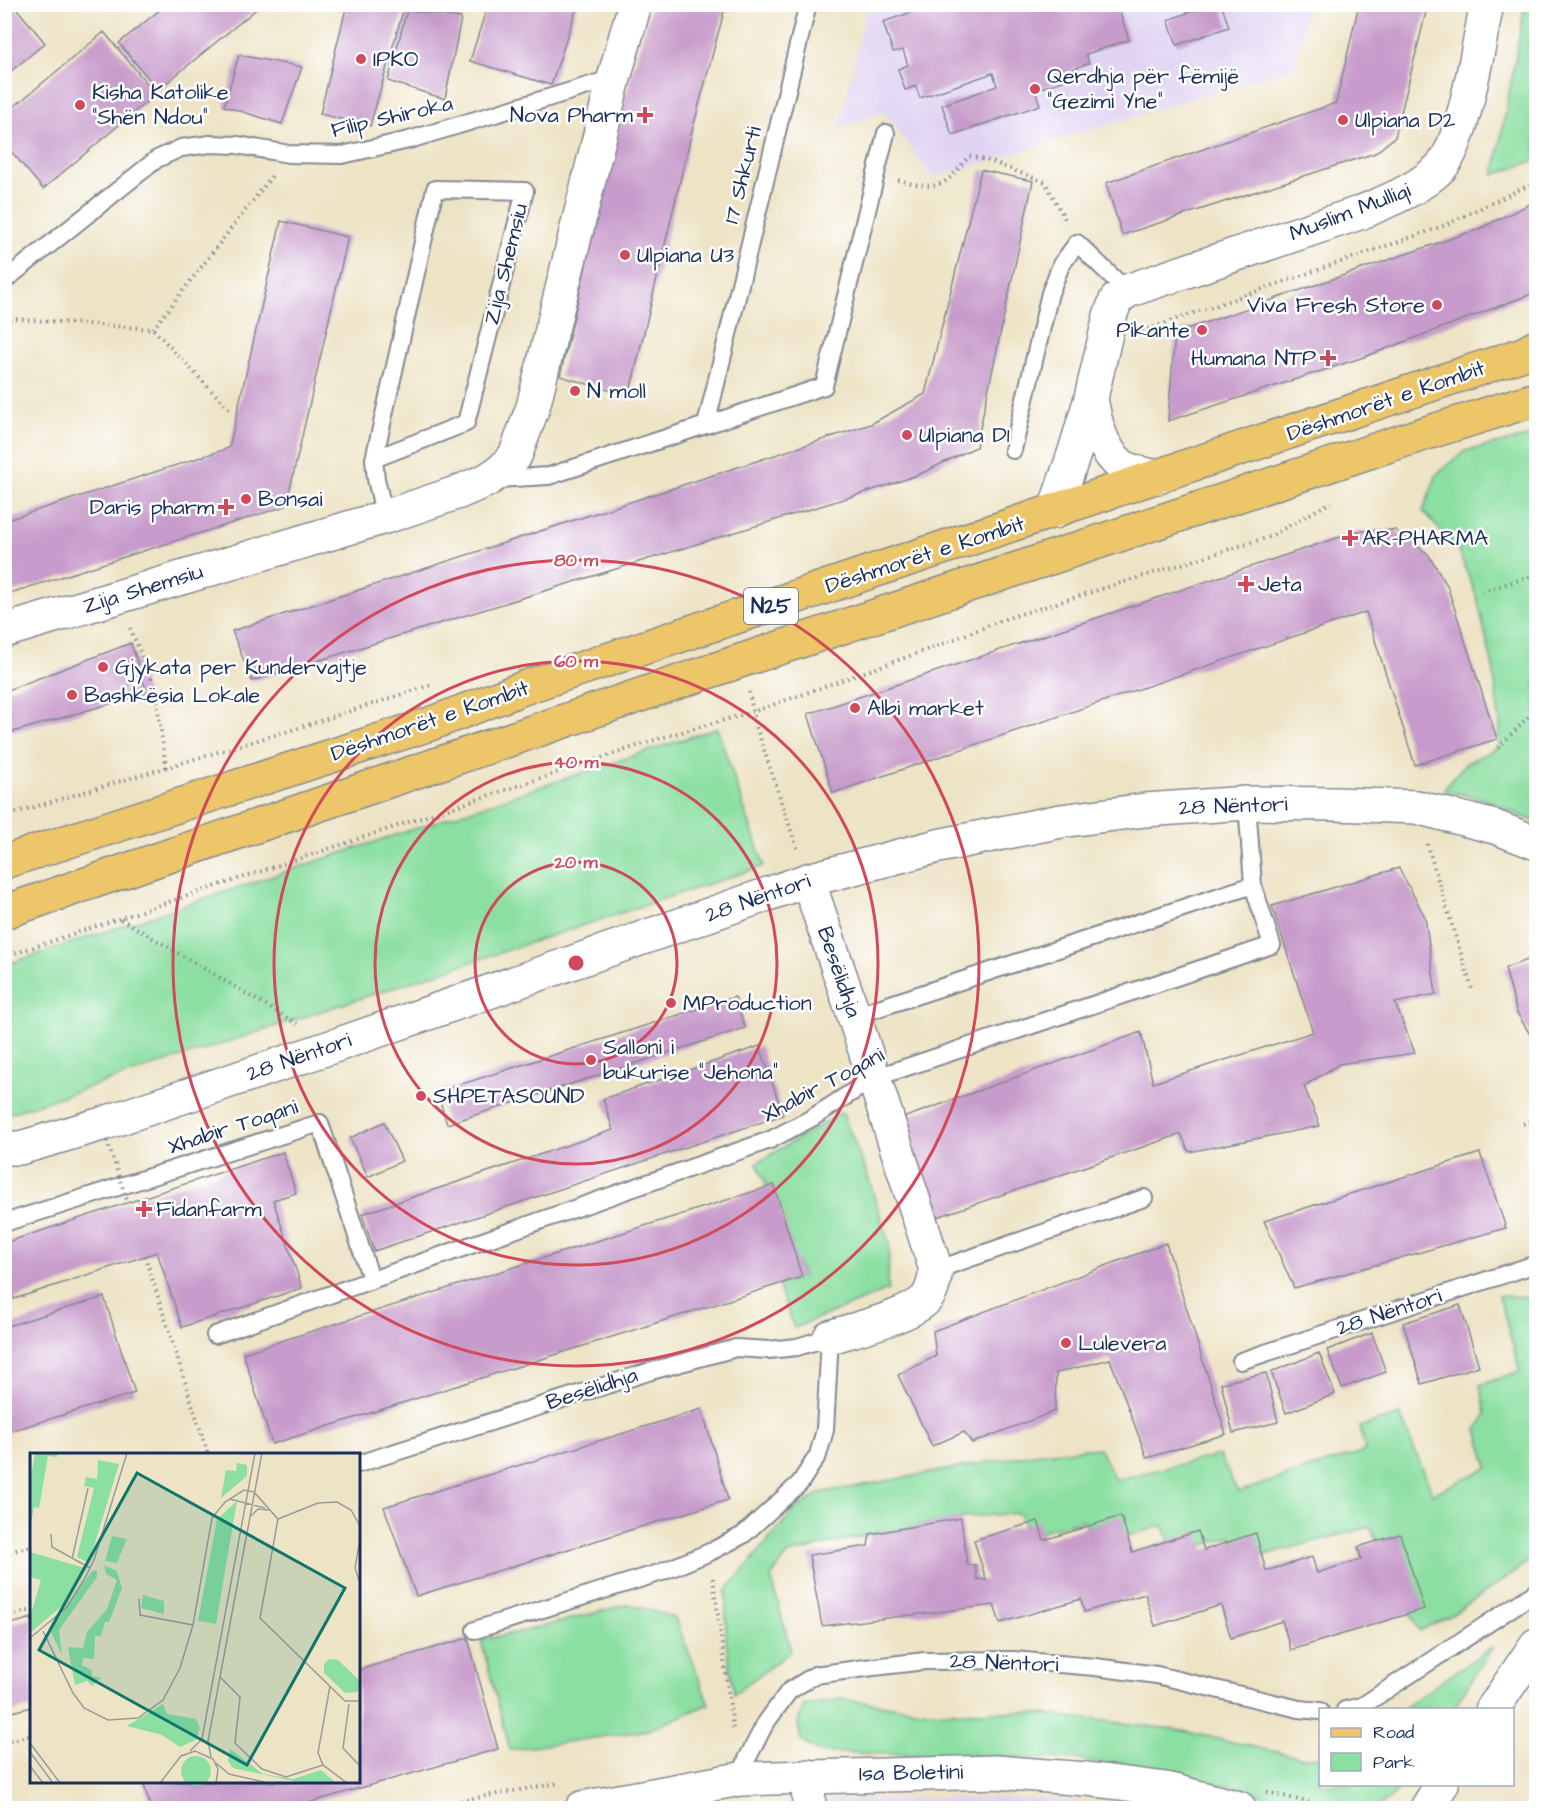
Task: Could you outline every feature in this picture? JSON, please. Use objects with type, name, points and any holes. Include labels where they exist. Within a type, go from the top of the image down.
[{"type":"main road","name":"Dëshmorët e Kombit","points":[[4,862],[418,728],[526,687],[1159,477],[1523,354],[1536,346]]},
{"type":"main road","name":"Dëshmorët e Kombit","points":[[4,912],[743,660],[1423,434],[1536,399]]},
{"type":"street","name":"Zija Shemsiu","points":[[4,631],[385,518],[459,492],[502,471],[515,456],[533,407],[614,78],[635,4]]},
{"type":"street","name":"Muslim Mulliqi","points":[[1127,291],[1362,212],[1421,184],[1443,165],[1457,135],[1487,4]]},
{"type":"street","points":[[1054,512],[1091,398],[1110,316],[1116,300],[1127,291]]},
{"type":"street","points":[[1091,398],[1096,422],[1110,453],[1122,466],[1137,473],[1159,477]]},
{"type":"street","name":"28 Nëntori","points":[[4,1148],[20,1148],[102,1124],[334,1046],[808,880],[938,846],[1061,820],[1145,810],[1247,803],[1416,807],[1495,827],[1536,843]]},
{"type":"street","name":"Besëlidhja","points":[[808,880],[936,1270],[934,1285],[927,1299],[912,1309],[830,1337]]},
{"type":"street","points":[[1493,1708],[1536,1645]]},
{"type":"street","name":"Isa Boletini","points":[[582,1809],[740,1779],[997,1772],[1087,1779],[1166,1789],[1239,1809]]},
{"type":"street","points":[[808,1776],[810,1809]]},
{"type":"street","points":[[1427,1809],[1441,1786]]},
{"type":"lane","name":"17 Shkurti","points":[[706,425],[808,4]]},
{"type":"lane","name":"Filip Shiroka","points":[[4,281],[157,159],[181,148],[210,144],[237,145],[289,154],[342,155],[420,136],[614,78]]},
{"type":"lane","points":[[487,480],[549,476],[824,386],[886,134]]},
{"type":"lane","name":"Zija Shemsiu","points":[[374,459],[466,423],[525,190],[435,189],[374,459],[385,518]]},
{"type":"lane","points":[[1013,450],[1050,294],[1060,265],[1077,243],[1127,291]]},
{"type":"lane","name":"Xhabir Toqani","points":[[215,1335],[770,1140],[812,1118],[874,1078],[1272,945],[1253,885],[1247,803]]},
{"type":"lane","name":"Xhabir Toqani","points":[[854,1016],[1253,885]]},
{"type":"lane","name":"Xhabir Toqani","points":[[4,1223],[320,1123],[371,1279]]},
{"type":"lane","points":[[936,1270],[1144,1198]]},
{"type":"lane","name":"28 Nëntori","points":[[1241,1361],[1536,1264]]},
{"type":"lane","points":[[475,1630],[662,1572],[744,1535],[800,1483],[818,1455],[825,1430],[830,1337]]},
{"type":"lane","name":"Besëlidhja","points":[[360,1463],[651,1371],[736,1348],[768,1350],[797,1347],[830,1337]]},
{"type":"lane","points":[[1354,1708],[1362,1706],[1536,1592]]},
{"type":"lane","name":"28 Nëntori","points":[[740,1779],[747,1759],[765,1724],[789,1691],[816,1675],[925,1661],[1013,1660],[1157,1675],[1220,1692],[1319,1712]]},
{"type":"path","points":[[153,329],[289,154]]},
{"type":"path","points":[[875,174],[927,187],[949,181],[969,156],[989,161],[1045,182],[1077,243]]},
{"type":"path","points":[[1135,333],[1441,227],[1536,182]]},
{"type":"path","points":[[4,318],[153,329],[231,411]]},
{"type":"path","points":[[4,957],[664,737],[753,712],[929,649],[1005,619],[1269,537],[1335,500]]},
{"type":"path","points":[[1482,591],[1536,575]]},
{"type":"path","points":[[117,597],[155,688],[166,768]]},
{"type":"path","points":[[743,660],[756,726],[808,880]]},
{"type":"path","points":[[1498,748],[1536,709]]},
{"type":"path","points":[[1416,807],[1472,989]]},
{"type":"path","points":[[121,919],[334,1046]]},
{"type":"path","points":[[1523,1124],[1536,1119]]},
{"type":"path","points":[[107,1141],[128,1203]]},
{"type":"path","points":[[145,1256],[207,1453]]},
{"type":"path","points":[[4,1553],[30,1546]]},
{"type":"path","points":[[710,1552],[735,1738]]},
{"type":"path","points":[[4,1617],[30,1610]]},
{"type":"path","points":[[4,1742],[30,1736]]},
{"type":"shaded area","name":"Qerdhja për fëmijë \"Gezimi Yne\"","points":[[867,5],[1308,5],[1295,67],[933,178],[884,112],[840,128]]},
{"type":"shaded area","points":[[1042,1798],[1125,1808],[823,1808],[822,1801]]},
{"type":"green space","points":[[1525,5],[1536,5],[1536,160],[1494,175]]},
{"type":"green space","points":[[1536,435],[1536,822],[1480,798],[1443,790],[1466,763],[1498,748],[1500,725],[1493,667],[1477,598],[1458,550],[1423,511],[1437,474],[1465,451]]},
{"type":"green space","points":[[717,728],[764,866],[5,1115],[5,965]]},
{"type":"green space","points":[[842,1112],[867,1174],[889,1243],[888,1290],[794,1328],[778,1285],[803,1276],[757,1163]]},
{"type":"green space","points":[[1499,1296],[1536,1297],[1536,1557],[1450,1616],[1419,1631],[1370,1527],[1241,1561],[1231,1536],[1175,1554],[1163,1525],[1095,1546],[1084,1520],[1030,1534],[1018,1513],[969,1517],[870,1534],[788,1554],[771,1577],[791,1651],[734,1694],[726,1642],[726,1591],[793,1511],[820,1493],[1039,1453],[1099,1448],[1115,1480],[1219,1455],[1238,1492],[1365,1451],[1360,1427],[1400,1415],[1433,1494],[1488,1467],[1477,1430],[1486,1413],[1480,1385],[1520,1371]]},
{"type":"green space","points":[[629,1604],[675,1618],[709,1704],[649,1730],[510,1750],[481,1640]]},
{"type":"green space","points":[[1493,1646],[1454,1708],[1403,1708]]},
{"type":"green space","points":[[841,1699],[937,1712],[1024,1712],[1174,1729],[1299,1757],[1319,1757],[1319,1786],[1402,1786],[1392,1797],[1376,1808],[1300,1808],[1236,1787],[1074,1759],[819,1752],[801,1741],[798,1722],[804,1706]]},
{"type":"building","points":[[4,4],[13,4],[45,43],[4,77]]},
{"type":"building","points":[[159,4],[259,4],[260,6],[158,90],[119,43],[162,8]]},
{"type":"building","name":"IPKO","points":[[347,4],[405,4],[370,126],[320,114]]},
{"type":"building","points":[[488,4],[578,4],[551,85],[470,61]]},
{"type":"building","name":"Ulpiana U3","points":[[652,4],[726,4],[691,135],[629,396],[560,376],[626,95]]},
{"type":"building","points":[[935,4],[1117,4],[1129,40],[1086,54],[1089,63],[1070,70],[1072,78],[1035,90],[1040,105],[952,135],[942,105],[997,86],[993,73],[920,98],[916,86],[905,90],[898,69],[908,65],[903,50],[893,52],[883,22]]},
{"type":"building","points":[[1212,4],[1221,4],[1229,27],[1177,45],[1168,20]]},
{"type":"building","name":"Ulpiana D2","points":[[1359,4],[1428,4],[1395,137],[1375,153],[1122,235],[1106,183],[1336,103]]},
{"type":"building","points":[[407,10],[461,18],[445,99],[388,81]]},
{"type":"building","name":"Kisha Katolike \"Shën Ndou\"","points":[[104,32],[156,94],[43,189],[4,143],[4,115]]},
{"type":"building","points":[[239,55],[302,67],[282,124],[224,106]]},
{"type":"building","name":"Ulpiana D1","points":[[981,170],[1033,181],[976,447],[920,474],[889,485],[252,681],[232,631],[871,424],[925,394]]},
{"type":"building","points":[[1536,201],[1534,293],[1364,357],[1168,421],[1175,333],[1479,229]]},
{"type":"building","points":[[281,221],[348,237],[286,506],[4,595],[4,521],[229,448]]},
{"type":"building","points":[[1395,530],[1428,554],[1447,585],[1497,739],[1415,765],[1366,612],[833,793],[808,714],[1358,531]]},
{"type":"building","name":"Gjykata per Kundervajtje","points":[[131,643],[147,693],[13,732],[5,713],[5,691]]},
{"type":"building","points":[[1399,868],[1425,917],[1436,994],[1395,1003],[1415,1053],[1339,1064],[1304,1086],[1320,1126],[1189,1152],[1181,1134],[937,1217],[903,1118],[1141,1032],[1153,1083],[1313,1032],[1272,906]]},
{"type":"building","points":[[1536,957],[1536,1044],[1517,1013],[1505,968]]},
{"type":"building","name":"Salloni i bukurise \"Jehona\"","points":[[735,997],[745,1028],[447,1124],[437,1092]]},
{"type":"building","points":[[760,1046],[783,1115],[374,1251],[362,1214],[613,1130],[603,1099]]},
{"type":"building","points":[[384,1122],[402,1161],[368,1177],[350,1138]]},
{"type":"building","points":[[283,1152],[296,1193],[273,1200],[302,1288],[182,1327],[157,1252],[14,1299],[4,1270],[4,1243]]},
{"type":"building","points":[[1480,1153],[1506,1228],[1294,1288],[1264,1221]]},
{"type":"building","points":[[774,1185],[802,1277],[272,1444],[243,1353]]},
{"type":"building","name":"Lulevera","points":[[1166,1243],[1226,1434],[1147,1458],[1110,1359],[1056,1373],[1055,1411],[972,1443],[964,1432],[932,1446],[898,1375],[936,1356],[933,1331]]},
{"type":"building","points":[[104,1297],[135,1393],[4,1433],[4,1327]]},
{"type":"building","points":[[1460,1305],[1479,1366],[1422,1384],[1403,1323]]},
{"type":"building","points":[[1372,1333],[1386,1372],[1342,1388],[1327,1350]]},
{"type":"building","points":[[1319,1353],[1335,1394],[1286,1413],[1271,1372]]},
{"type":"building","points":[[1266,1373],[1278,1422],[1233,1433],[1221,1383]]},
{"type":"building","points":[[702,1409],[728,1500],[416,1596],[384,1507]]},
{"type":"building","points":[[1121,1516],[1132,1552],[1198,1531],[1204,1550],[1256,1533],[1266,1571],[1312,1557],[1317,1573],[1361,1559],[1358,1547],[1400,1534],[1424,1609],[1291,1650],[1282,1621],[1231,1638],[1221,1605],[1155,1626],[1145,1594],[1084,1612],[1081,1599],[1000,1623],[994,1605],[822,1626],[809,1555],[868,1546],[870,1534],[961,1518],[967,1565],[975,1565],[977,1579],[986,1580],[974,1540],[1038,1521],[1044,1540]]},
{"type":"building","points":[[30,1619],[30,1708],[4,1714],[4,1626]]},
{"type":"building","points":[[468,1638],[498,1749],[290,1808],[151,1808],[143,1783],[360,1783],[360,1669]]},
{"type":"place","name":"IPKO","points":[[361,59]]},
{"type":"place","name":"Qerdhja për fëmijë \"Gezimi Yne\"","points":[[1035,89]]},
{"type":"place","name":"Kisha Katolike \"Shën Ndou\"","points":[[80,105]]},
{"type":"place","name":"Nova Pharm","points":[[645,115]]},
{"type":"place","name":"Ulpiana D2","points":[[1343,120]]},
{"type":"place","name":"Ulpiana U3","points":[[625,255]]},
{"type":"place","name":"Viva Fresh Store","points":[[1437,305]]},
{"type":"place","name":"Pikante","points":[[1202,330]]},
{"type":"place","name":"Humana NTP","points":[[1328,358]]},
{"type":"place","name":"N moll","points":[[575,391]]},
{"type":"place","name":"Ulpiana D1","points":[[907,435]]},
{"type":"place","name":"Bonsai","points":[[246,499]]},
{"type":"place","name":"Daris pharm","points":[[226,507]]},
{"type":"place","name":"AR-PHARMA","points":[[1350,538]]},
{"type":"place","name":"Jeta","points":[[1246,584]]},
{"type":"place","name":"Gjykata per Kundervajtje","points":[[103,667]]},
{"type":"place","name":"Bashkësia Lokale","points":[[72,695]]},
{"type":"place","name":"Albi market","points":[[855,708]]},
{"type":"place","name":"MProduction","points":[[671,1003]]},
{"type":"place","name":"Salloni i bukurise \"Jehona\"","points":[[591,1060]]},
{"type":"place","name":"SHPETASOUND","points":[[421,1096]]},
{"type":"place","name":"Fidanfarm","points":[[144,1209]]},
{"type":"place","name":"Lulevera","points":[[1066,1343]]}]
